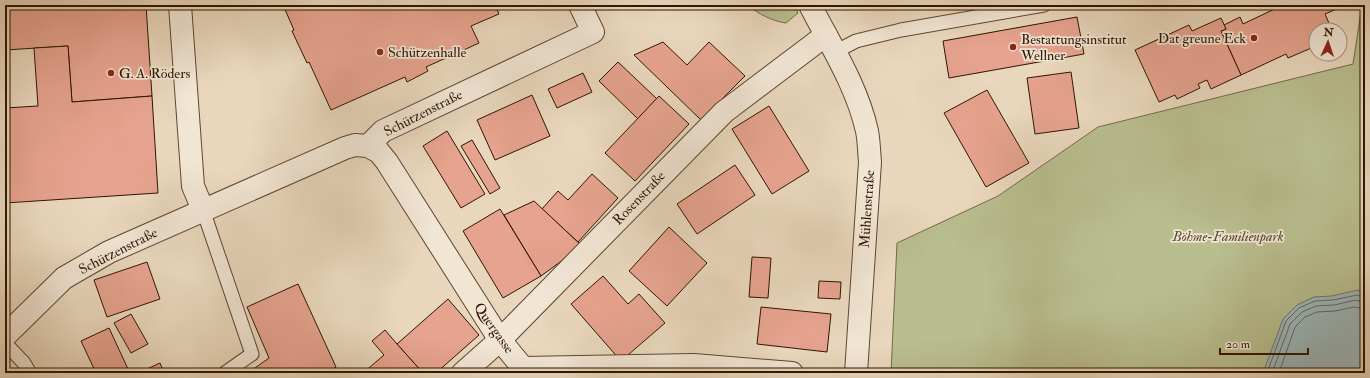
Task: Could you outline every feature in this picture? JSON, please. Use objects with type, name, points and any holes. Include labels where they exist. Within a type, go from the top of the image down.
[{"type":"street","points":[[180,5],[193,186],[203,210]]},
{"type":"street","name":"Schützenstraße","points":[[5,336],[64,278],[109,252],[345,148],[355,145],[368,146],[383,131],[593,32],[580,5]]},
{"type":"street","name":"Mühlenstraße","points":[[815,7],[830,43],[852,87],[861,109],[867,133],[870,162],[856,373]]},
{"type":"street","name":"Rosenstraße","points":[[463,373],[500,340],[724,112],[830,43]]},
{"type":"street","name":"Quergasse","points":[[368,146],[379,152],[387,162],[500,340],[523,368],[694,365],[792,373]]},
{"type":"lane","points":[[830,43],[856,41],[901,30],[1044,5]]},
{"type":"lane","points":[[203,210],[252,354],[226,373]]},
{"type":"lane","points":[[5,343],[24,363],[30,373]]},
{"type":"green space","points":[[747,5],[794,5],[798,13],[786,23],[766,17]]},
{"type":"green space","name":"Böhme-Familienpark","points":[[1362,5],[1365,5],[1365,373],[891,373],[897,243],[998,196],[1098,127],[1353,64]]},
{"type":"water","points":[[1358,290],[1365,296],[1365,373],[1263,373],[1283,319],[1297,305],[1314,297],[1332,296]]},
{"type":"building","points":[[5,5],[40,5],[5,7]]},
{"type":"building","name":"G. A. Röders","points":[[40,5],[146,5],[152,96],[72,102],[68,46],[5,50],[5,7]]},
{"type":"building","name":"Schützenhalle","points":[[283,5],[495,5],[499,14],[471,26],[479,43],[426,67],[428,71],[407,82],[405,77],[331,110],[309,62],[307,63],[292,31],[294,30]]},
{"type":"building","points":[[1283,5],[1338,5],[1339,8],[1325,14],[1328,22],[1308,22],[1308,49],[1288,58],[1286,54],[1241,75],[1221,31],[1226,29],[1224,25],[1240,17],[1243,24]]},
{"type":"building","name":"Bestattungsinstitut Wellner","points":[[1077,17],[1084,54],[949,78],[943,41]]},
{"type":"building","points":[[1221,18],[1226,29],[1221,31],[1241,75],[1211,89],[1207,80],[1198,84],[1200,88],[1177,99],[1175,95],[1159,102],[1135,50],[1189,25],[1192,31]]},
{"type":"building","points":[[663,42],[687,65],[709,42],[745,76],[701,120],[634,55]]},
{"type":"building","points":[[68,46],[72,102],[152,96],[158,193],[5,203],[5,108],[38,106],[34,48]]},
{"type":"building","points":[[618,62],[657,99],[638,119],[599,81]]},
{"type":"building","points":[[1071,72],[1079,128],[1035,134],[1027,78]]},
{"type":"building","points":[[583,73],[592,92],[557,108],[548,89]]},
{"type":"building","points":[[987,90],[1029,163],[986,187],[944,113]]},
{"type":"building","points":[[532,95],[550,136],[495,160],[477,120]]},
{"type":"building","points":[[659,96],[689,124],[635,181],[605,153]]},
{"type":"building","points":[[769,106],[809,171],[772,194],[732,129]]},
{"type":"building","points":[[447,131],[485,194],[461,208],[423,146]]},
{"type":"building","points":[[472,140],[500,188],[490,194],[461,146]]},
{"type":"building","points":[[735,165],[755,195],[697,234],[677,204]]},
{"type":"building","points":[[592,174],[618,198],[578,242],[542,209],[558,191],[568,200]]},
{"type":"building","points":[[534,201],[582,246],[541,276],[504,215]]},
{"type":"building","points":[[500,209],[541,276],[503,298],[463,231]]},
{"type":"building","points":[[669,227],[707,263],[667,306],[629,271]]},
{"type":"building","points":[[752,257],[771,258],[768,298],[749,297]]},
{"type":"building","points":[[147,262],[160,299],[107,317],[94,280]]},
{"type":"building","points":[[603,276],[628,304],[639,294],[665,323],[621,361],[571,304]]},
{"type":"building","points":[[819,281],[841,282],[840,299],[818,298]]},
{"type":"building","points":[[298,284],[336,367],[328,373],[248,373],[269,358],[247,307]]},
{"type":"building","points":[[448,299],[479,335],[436,373],[423,373],[397,344]]},
{"type":"building","points":[[761,307],[831,314],[827,352],[757,344]]},
{"type":"building","points":[[131,314],[148,344],[131,353],[114,323]]},
{"type":"building","points":[[109,328],[128,369],[120,373],[96,373],[81,341]]},
{"type":"building","points":[[385,330],[423,373],[363,373],[384,355],[372,341]]},
{"type":"building","points":[[160,363],[164,373],[138,373]]},
{"type":"place","name":"Dat greune Eck","points":[[1254,38]]},
{"type":"place","name":"Bestattungsinstitut Wellner","points":[[1013,47]]},
{"type":"place","name":"Schützenhalle","points":[[380,52]]},
{"type":"place","name":"G. A. Röders","points":[[111,73]]}]
